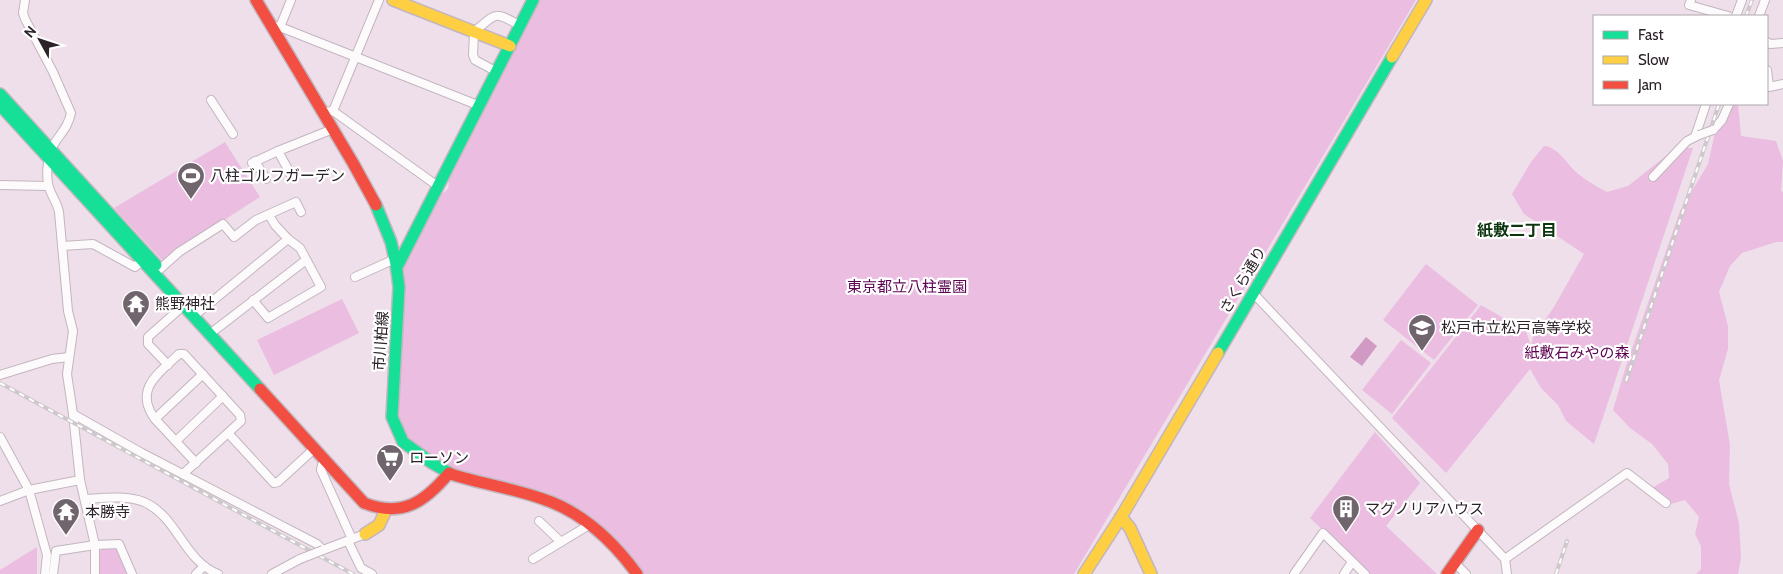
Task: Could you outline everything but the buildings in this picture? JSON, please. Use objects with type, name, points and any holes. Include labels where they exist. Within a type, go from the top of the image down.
[{"type":"street","points":[[25,0],[23,13],[25,19],[53,72],[71,114],[65,130],[50,155],[47,173],[48,186],[58,204],[68,310],[73,331],[67,374],[80,480],[96,545],[95,574]]},
{"type":"street","name":"市川柏線","points":[[256,0],[276,26],[328,112],[333,129],[378,206],[392,240],[397,262],[399,294],[392,417],[397,432],[404,443],[428,461],[449,473],[536,495],[559,504],[578,515],[617,550],[637,574]]},
{"type":"street","points":[[291,0],[276,26],[480,106]]},
{"type":"street","points":[[379,0],[356,56],[328,112],[439,187]]},
{"type":"street","points":[[393,0],[510,46]]},
{"type":"street","points":[[355,277],[397,262],[439,187],[534,0]]},
{"type":"street","name":"さくら通り","points":[[1084,574],[1121,517],[1426,0]]},
{"type":"street","points":[[1691,0],[1689,5],[1724,15]]},
{"type":"street","points":[[1736,15],[1742,0]]},
{"type":"street","points":[[1758,15],[1765,0]]},
{"type":"street","points":[[497,72],[474,60],[474,32],[494,15],[499,14],[521,26]]},
{"type":"street","points":[[1768,44],[1783,43]]},
{"type":"street","points":[[1768,78],[1769,87],[1783,84]]},
{"type":"street","points":[[0,94],[142,261],[364,503],[371,507],[386,510],[402,510],[412,506],[431,492],[449,473]]},
{"type":"street","points":[[211,100],[234,134]]},
{"type":"street","points":[[0,105],[160,269],[360,494],[386,510]]},
{"type":"street","points":[[1697,136],[1706,105]]},
{"type":"street","points":[[1653,177],[1687,141],[1713,130],[1722,120],[1729,105]]},
{"type":"street","points":[[266,179],[254,162],[333,129]]},
{"type":"street","points":[[278,151],[291,175]]},
{"type":"street","points":[[0,185],[48,186]]},
{"type":"street","points":[[160,269],[179,252],[224,224],[234,237],[256,220],[296,202],[301,212]]},
{"type":"street","points":[[253,300],[268,318],[320,287],[300,248],[274,226],[269,215]]},
{"type":"street","points":[[199,312],[288,239]]},
{"type":"street","points":[[62,246],[93,244],[134,267],[142,261]]},
{"type":"street","points":[[215,330],[306,260]]},
{"type":"street","points":[[1253,293],[1505,559],[1507,574]]},
{"type":"street","points":[[168,365],[148,344],[147,340],[183,306]]},
{"type":"street","points":[[183,474],[241,421],[241,418],[184,354],[179,354],[151,381],[147,394],[148,408],[155,419],[196,462]]},
{"type":"street","points":[[0,375],[52,358],[69,357]]},
{"type":"street","points":[[155,419],[203,374]]},
{"type":"street","points":[[176,441],[223,396]]},
{"type":"street","points":[[73,414],[142,453],[308,539],[323,550]]},
{"type":"street","points":[[228,433],[274,483],[278,482],[315,448]]},
{"type":"street","points":[[0,437],[28,490],[47,555],[45,574]]},
{"type":"street","points":[[326,462],[322,465],[322,470],[361,568],[372,574]]},
{"type":"street","points":[[1505,559],[1627,473],[1666,504]]},
{"type":"street","points":[[0,501],[28,490],[80,480]]},
{"type":"street","points":[[85,498],[127,498],[144,502],[163,515],[194,559],[218,574]]},
{"type":"street","points":[[272,574],[300,559],[377,529],[386,510]]},
{"type":"street","points":[[1121,517],[1130,528],[1150,574]]},
{"type":"street","points":[[539,521],[561,542]]},
{"type":"street","points":[[533,559],[589,525]]},
{"type":"street","points":[[1447,574],[1478,530]]},
{"type":"street","points":[[1294,574],[1323,533],[1365,574]]},
{"type":"street","points":[[53,574],[56,551],[96,545],[119,544],[132,574]]},
{"type":"street","points":[[1344,574],[1352,562]]},
{"type":"street","points":[[1455,563],[1466,574]]},
{"type":"street","points":[[196,574],[204,566]]},
{"type":"green space","name":"東京都立八柱霊園","points":[[538,0],[1416,0],[1074,574],[643,574],[628,553],[591,516],[545,492],[460,470],[440,462],[422,451],[408,436],[398,417],[403,266],[437,195],[448,189],[447,177]]},
{"type":"green space","points":[[1726,105],[1738,105],[1741,136],[1776,141],[1783,161],[1781,191],[1783,192],[1783,242],[1776,242],[1742,253],[1730,266],[1719,292],[1728,326],[1728,349],[1719,380],[1730,445],[1729,484],[1739,523],[1741,558],[1738,574],[1696,574],[1701,569],[1701,546],[1695,534],[1699,517],[1685,500],[1671,504],[1654,494],[1652,488],[1669,478],[1668,464],[1652,444],[1630,428],[1613,410],[1626,366],[1680,211],[1708,164],[1717,124]]},
{"type":"green space","name":"八柱ゴルフガーデン","points":[[225,142],[260,197],[162,260],[114,208]]},
{"type":"green space","name":"紙敷石みやの森","points":[[1544,146],[1554,149],[1577,173],[1607,192],[1628,186],[1676,148],[1693,148],[1594,444],[1566,421],[1558,405],[1541,388],[1530,369],[1446,473],[1392,418],[1481,305],[1526,331],[1531,346],[1533,337],[1554,307],[1584,254],[1524,214],[1512,194],[1531,162]]},
{"type":"green space","points":[[1426,264],[1478,305],[1434,360],[1383,320]]},
{"type":"green space","points":[[342,299],[359,333],[274,375],[257,340]]},
{"type":"green space","points":[[1401,340],[1431,363],[1392,414],[1362,390]]},
{"type":"green space","points":[[1375,432],[1420,483],[1386,526],[1437,574],[1370,574],[1310,518]]},
{"type":"green space","points":[[118,546],[131,574],[99,574],[100,551],[103,548]]},
{"type":"green space","points":[[37,547],[37,574],[0,574],[0,570]]},
{"type":"shaded area","points":[[1366,337],[1377,346],[1362,366],[1350,357]]},
{"type":"railway","points":[[1746,15],[1752,0]]},
{"type":"railway","points":[[1626,381],[1719,105]]},
{"type":"railway","points":[[0,383],[353,574]]},
{"type":"railway","points":[[1556,574],[1567,541]]},
{"type":"traffic: fast","points":[[398,265],[533,0]]},
{"type":"traffic: fast","points":[[1218,353],[1392,57]]},
{"type":"traffic: fast","points":[[0,94],[156,265]]},
{"type":"traffic: fast","points":[[0,105],[260,389]]},
{"type":"traffic: fast","points":[[376,205],[391,242],[399,287],[392,417],[403,442],[451,474]]},
{"type":"traffic: slow","points":[[393,0],[510,46]]},
{"type":"traffic: slow","points":[[1392,57],[1426,0]]},
{"type":"traffic: slow","points":[[1084,574],[1121,517],[1218,353]]},
{"type":"traffic: slow","points":[[365,534],[379,525],[386,510]]},
{"type":"traffic: slow","points":[[1121,517],[1130,528],[1151,574]]},
{"type":"traffic: jam","points":[[256,0],[376,205]]},
{"type":"traffic: jam","points":[[260,389],[364,503],[390,509],[401,508],[422,499],[449,473]]},
{"type":"traffic: jam","points":[[451,474],[532,495],[571,512],[607,539],[637,574]]},
{"type":"traffic: jam","points":[[1447,574],[1478,530]]},
{"type":"place","name":"八柱ゴルフガーデン","points":[[191,200]]},
{"type":"place","name":"熊野神社","points":[[136,328]]},
{"type":"place","name":"松戸市立松戸高等学校","points":[[1422,352]]},
{"type":"place","name":"ローソン","points":[[390,482]]},
{"type":"place","name":"マグノリアハウス","points":[[1346,533]]},
{"type":"place","name":"本勝寺","points":[[66,536]]},
{"type":"district","name":"紙敷二丁目","points":[[1517,230]]}]
